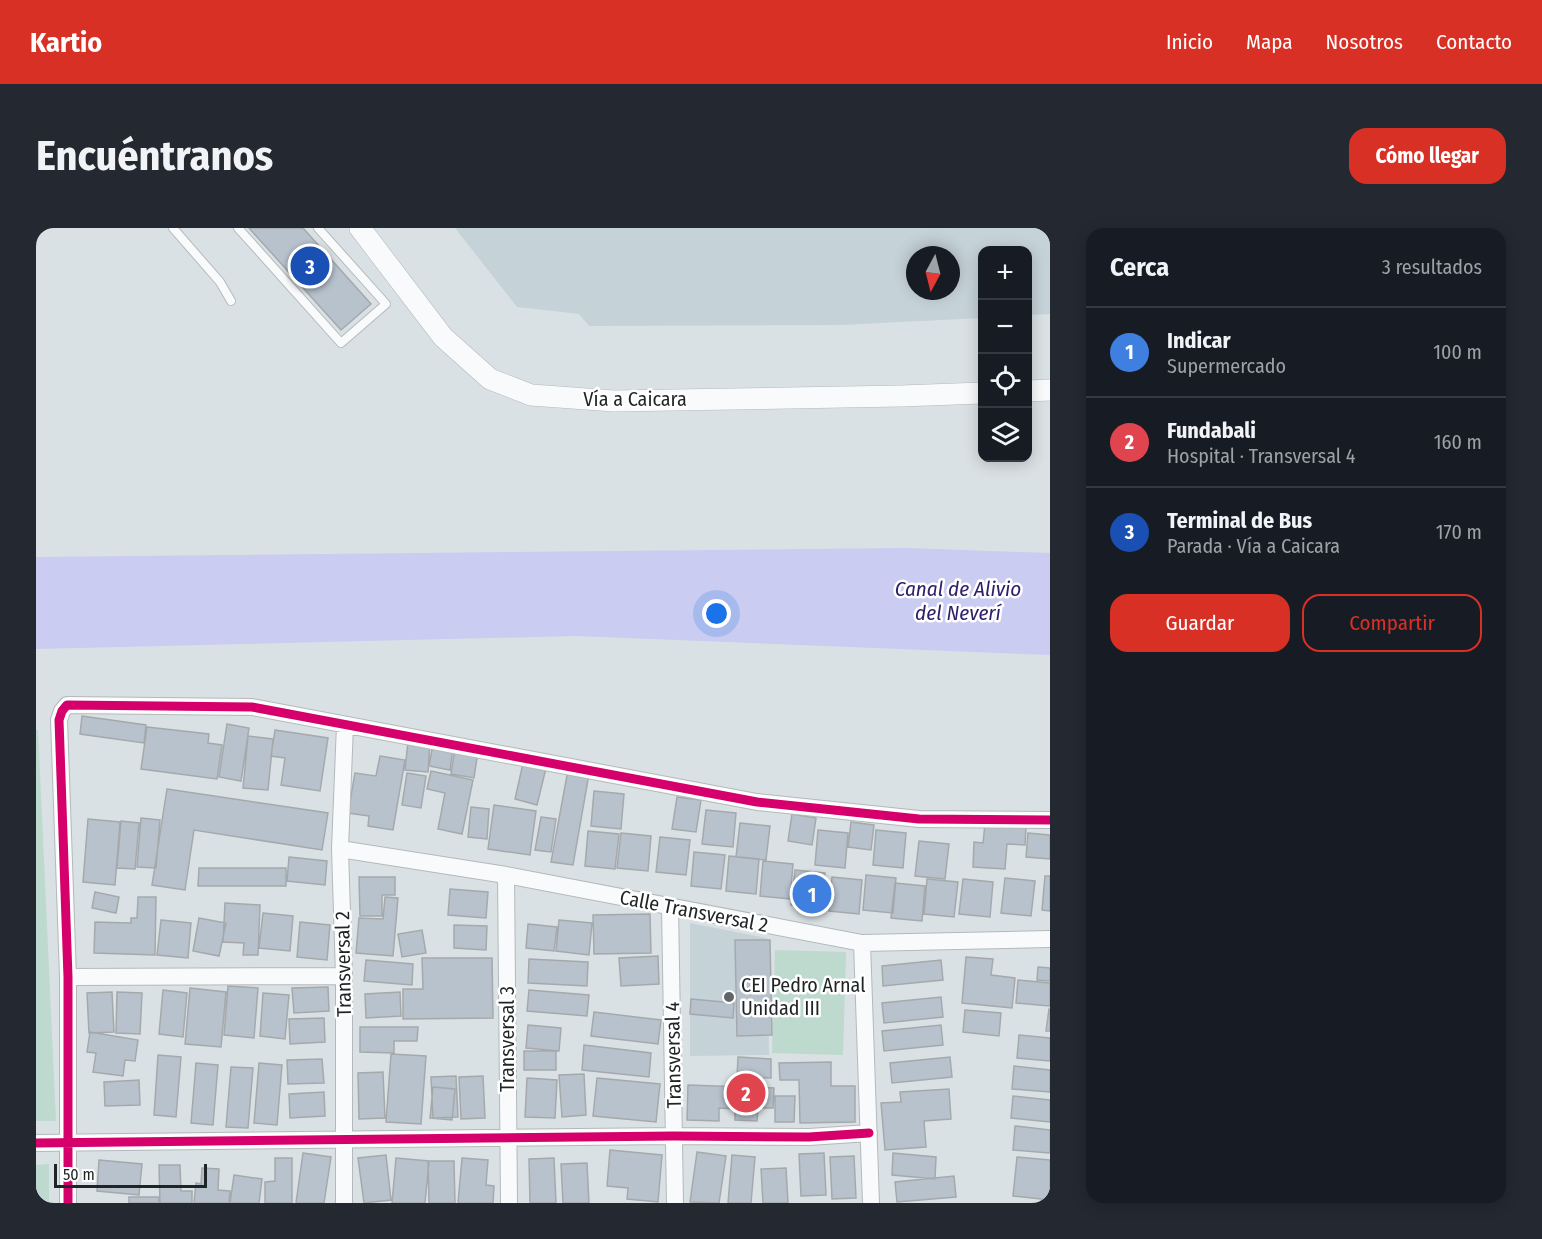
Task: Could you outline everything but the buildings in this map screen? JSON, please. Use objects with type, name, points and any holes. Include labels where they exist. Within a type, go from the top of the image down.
[{"type":"street","name":"Vía a Caicara","points":[[360,228],[442,337],[490,379],[531,394],[614,401],[978,393]]},
{"type":"street","points":[[1032,391],[1050,390]]},
{"type":"street","points":[[68,1203],[68,977],[59,720],[67,705],[252,707],[757,802],[919,819],[1050,820]]},
{"type":"street","name":"Transversal 2","points":[[344,1203],[344,976],[340,849],[345,725]]},
{"type":"street","name":"Calle Transversal 2","points":[[340,849],[506,875],[862,943],[1050,939]]},
{"type":"street","name":"Transversal 3","points":[[506,875],[508,1203]]},
{"type":"street","name":"Transversal 4","points":[[670,906],[675,1203]]},
{"type":"street","points":[[862,943],[871,1203]]},
{"type":"street","points":[[68,977],[344,976]]},
{"type":"street","points":[[36,1143],[674,1136],[809,1137],[869,1133]]},
{"type":"lane","points":[[173,228],[220,282],[231,301]]},
{"type":"lane","points":[[238,228],[341,343],[386,304],[318,228]]},
{"type":"shaded area","points":[[455,228],[1050,228],[1050,314],[1032,315],[1032,246],[978,246],[978,318],[841,325],[589,326],[579,314],[517,307]]},
{"type":"shaded area","name":"CEI Pedro Arnal Unidad III","points":[[690,923],[767,938],[769,1055],[690,1056]]},
{"type":"green space","points":[[36,730],[38,730],[56,1121],[36,1121]]},
{"type":"green space","points":[[775,950],[846,952],[843,1055],[772,1053]]},
{"type":"green space","points":[[49,1164],[49,1203],[36,1203],[36,1165]]},
{"type":"water","name":"Canal de Alivio del Neverí","points":[[907,548],[1050,553],[1050,655],[576,636],[36,649],[36,557]]},
{"type":"cycle path","points":[[68,1203],[68,977],[59,720],[67,705],[252,707],[757,802],[919,819],[1050,820]]},
{"type":"cycle path","points":[[36,1143],[674,1136],[809,1137],[869,1133]]},
{"type":"place","name":"Terminal de Bus","points":[[310,266]]},
{"type":"place","name":"Indicar","points":[[812,894]]},
{"type":"place","name":"CEI Pedro Arnal Unidad III","points":[[729,997]]},
{"type":"place","name":"Fundabali","points":[[746,1093]]}]
